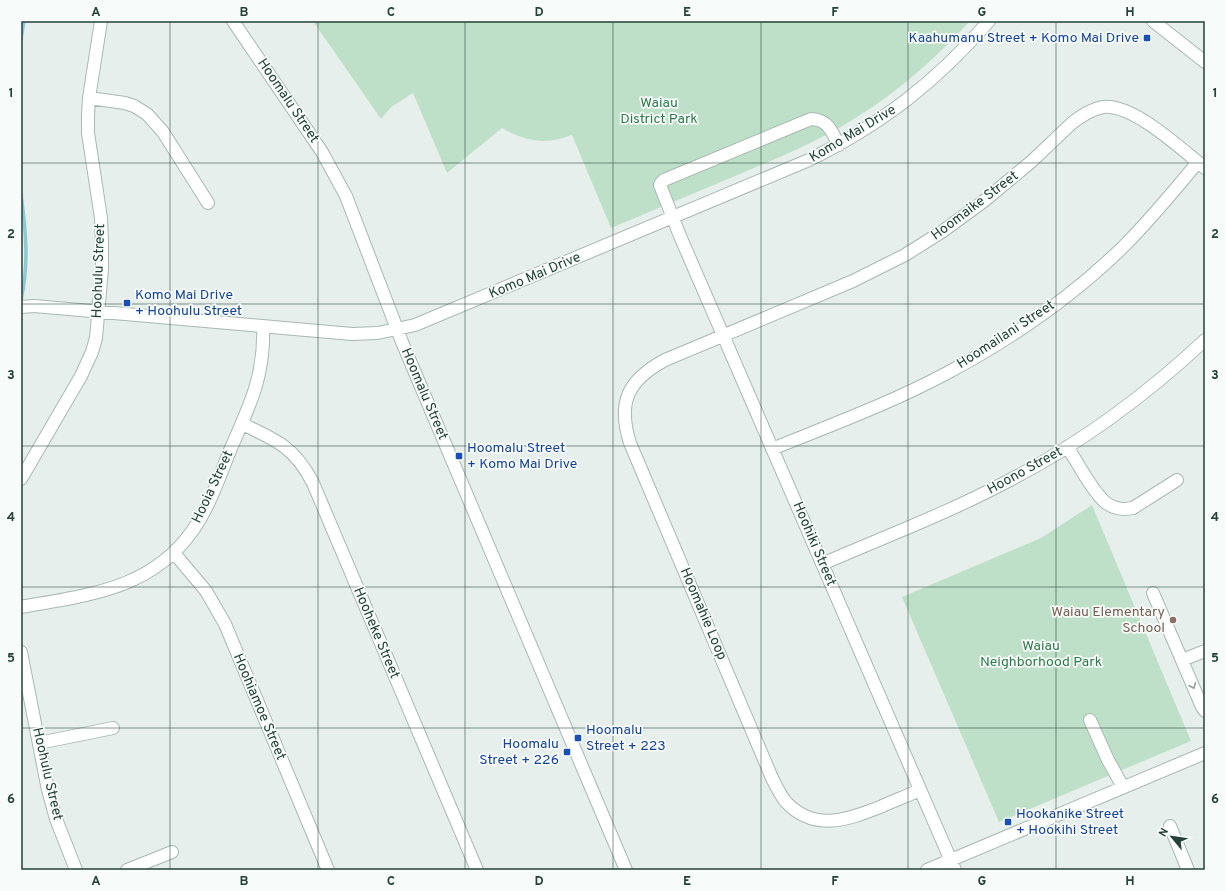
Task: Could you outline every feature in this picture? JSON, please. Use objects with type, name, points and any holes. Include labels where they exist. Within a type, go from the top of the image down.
[{"type":"street","name":"Hoohulu Street","points":[[21,479],[87,364],[96,338],[102,269],[102,243],[98,196],[88,133],[89,98],[101,21]]},
{"type":"street","name":"Hoomalu Street","points":[[233,21],[322,152],[335,174],[354,214],[397,329],[626,870]]},
{"type":"street","name":"Komo Mai Drive","points":[[21,308],[34,306],[352,334],[378,333],[428,321],[809,160],[839,145],[879,121],[919,91],[956,57],[989,21]]},
{"type":"street","points":[[1153,21],[1205,62]]},
{"type":"street","points":[[89,98],[125,103],[134,106],[147,114],[163,132],[208,203]]},
{"type":"street","name":"Hoomaike Street","points":[[723,335],[853,281],[922,245],[984,201],[1032,161],[1072,122],[1084,114],[1096,109],[1104,107],[1119,109],[1136,116],[1202,165]]},
{"type":"street","name":"Hoohiki Street","points":[[839,145],[831,131],[823,122],[811,119],[664,180],[660,185],[723,335],[952,865]]},
{"type":"street","name":"Hoomailani Street","points":[[772,449],[922,385],[977,356],[1007,338],[1066,296],[1123,246],[1202,165]]},
{"type":"street","name":"Hooia Street","points":[[21,608],[114,588],[143,575],[174,553],[184,542],[200,519],[242,424],[257,384],[263,355],[263,326]]},
{"type":"street","name":"Hoomahie Loop","points":[[723,335],[665,360],[644,373],[636,380],[626,402],[626,423],[630,443],[772,778],[782,796],[792,808],[808,817],[830,822],[846,820],[858,816],[920,790]]},
{"type":"street","name":"Hoono Street","points":[[822,564],[984,493],[1030,469],[1067,447],[1131,402],[1186,358],[1205,340]]},
{"type":"street","name":"Hooheke Street","points":[[242,424],[272,438],[292,452],[307,471],[477,870]]},
{"type":"street","points":[[1067,447],[1099,497],[1107,504],[1114,507],[1128,509],[1133,508],[1177,480]]},
{"type":"street","name":"Hoohiamoe Street","points":[[174,553],[206,591],[225,624],[328,870]]},
{"type":"street","points":[[1153,594],[1205,711]]},
{"type":"street","points":[[1182,660],[1205,651]]},
{"type":"street","name":"Hoohulu Street","points":[[21,652],[48,790],[56,819],[76,870]]},
{"type":"street","points":[[1090,720],[1108,760],[1123,787]]},
{"type":"street","points":[[39,743],[113,728]]},
{"type":"street","points":[[927,870],[952,865],[1123,787],[1205,752]]},
{"type":"street","points":[[1170,826],[1188,870]]},
{"type":"street","points":[[127,870],[172,852]]},
{"type":"green space","name":"Waiau District Park","points":[[313,21],[970,21],[940,52],[909,80],[875,105],[839,128],[815,141],[777,158],[611,228],[572,135],[545,141],[528,139],[502,128],[447,173],[413,93],[391,107],[381,119]]},
{"type":"green space","name":"Waiau Neighborhood Park","points":[[1092,505],[1191,741],[999,822],[902,597],[1041,538]]},
{"type":"waterway","points":[[21,39],[24,21]]},
{"type":"waterway","points":[[21,195],[26,248],[24,287],[21,300]]},
{"type":"place","name":"Kaahumanu Street + Komo Mai Drive","points":[[1147,38]]},
{"type":"place","name":"Komo Mai Drive + Hoohulu Street","points":[[127,303]]},
{"type":"place","name":"Hoomalu Street + Komo Mai Drive","points":[[459,456]]},
{"type":"place","name":"Waiau Elementary School","points":[[1173,620]]},
{"type":"place","name":"Hoomalu Street + 223","points":[[578,738]]},
{"type":"place","name":"Hoomalu Street + 226","points":[[567,752]]},
{"type":"place","name":"Hookanike Street + Hookihi Street","points":[[1008,822]]}]
